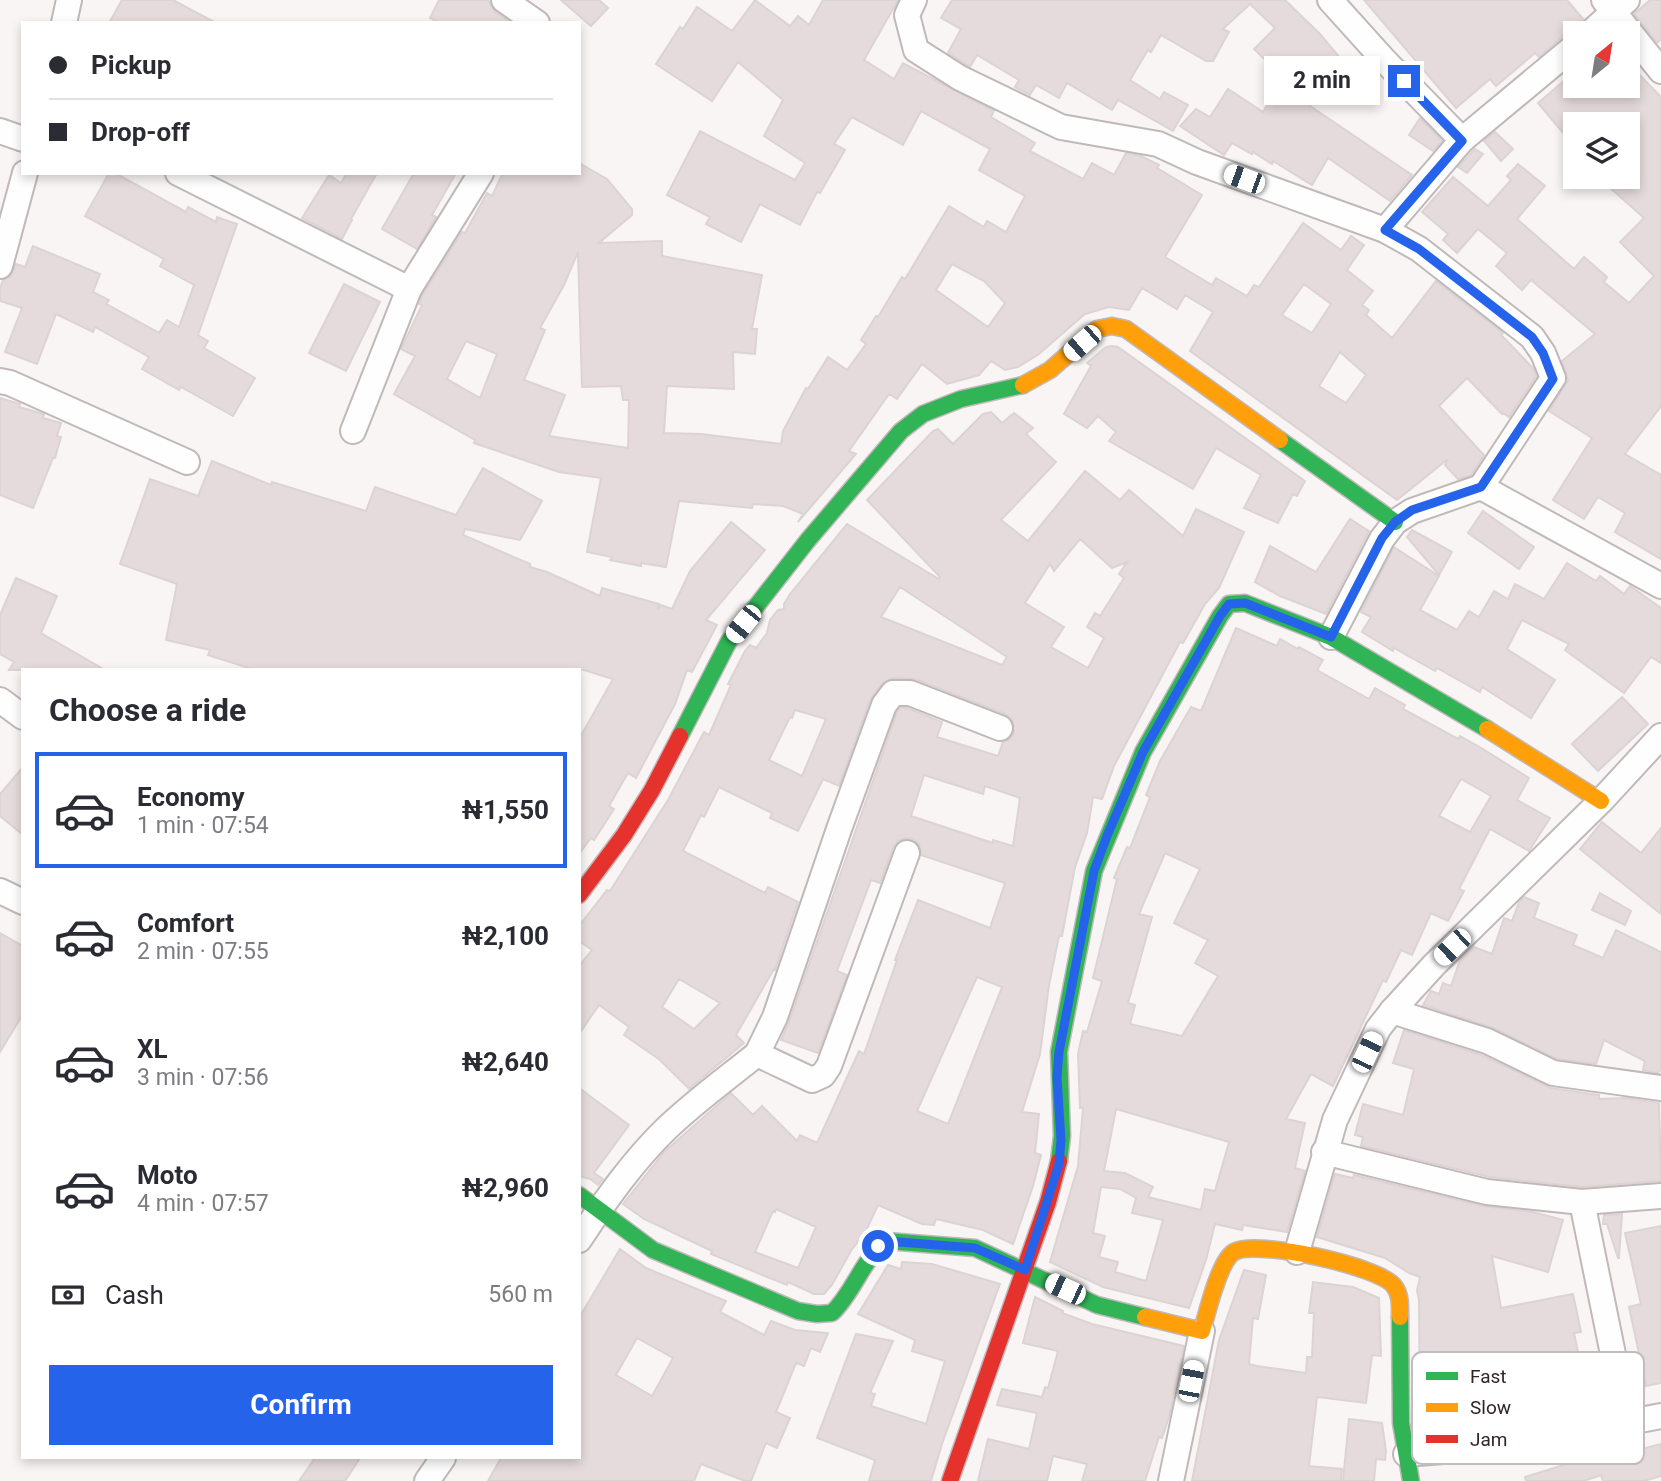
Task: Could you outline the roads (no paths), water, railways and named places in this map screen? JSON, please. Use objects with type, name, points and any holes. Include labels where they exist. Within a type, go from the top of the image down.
[{"type":"street","points":[[64,21],[69,0]]},
{"type":"street","points":[[504,0],[534,21]]},
{"type":"street","points":[[914,0],[907,15],[916,50],[960,78],[1061,127],[1158,144],[1198,162],[1385,230],[1419,249],[1532,337],[1543,353],[1553,379],[1481,487],[1412,510],[1395,522],[1382,538],[1331,637]]},
{"type":"street","points":[[1330,0],[1462,141]]},
{"type":"street","points":[[1600,21],[1615,4],[1661,71]]},
{"type":"street","points":[[1385,230],[1462,141],[1563,56]]},
{"type":"street","points":[[0,131],[21,138]]},
{"type":"street","points":[[0,266],[24,175]]},
{"type":"street","points":[[181,175],[410,289]]},
{"type":"street","points":[[353,430],[410,289],[480,175]]},
{"type":"street","points":[[581,892],[624,835],[652,790],[729,641],[808,540],[901,431],[923,415],[961,399],[1025,385],[1050,370],[1097,329],[1112,326],[1126,329],[1395,522]]},
{"type":"street","points":[[0,381],[10,383],[187,462]]},
{"type":"street","points":[[1481,487],[1661,586]]},
{"type":"street","points":[[950,1481],[981,1387],[1025,1270],[1059,1164],[1059,1052],[1094,871],[1143,752],[1229,604],[1245,603],[1331,637],[1475,721],[1601,801]]},
{"type":"street","points":[[581,1232],[589,1201],[691,1107],[757,1054],[775,1017],[884,705],[893,693],[909,694],[1000,728]]},
{"type":"street","points":[[0,700],[21,716]]},
{"type":"street","points":[[1297,1252],[1335,1120],[1378,1029],[1434,965],[1601,801],[1661,736]]},
{"type":"street","points":[[757,1054],[812,1080],[823,1075],[829,1066],[907,853]]},
{"type":"street","points":[[0,891],[21,901]]},
{"type":"street","points":[[1392,1011],[1487,1041],[1553,1073],[1661,1088]]},
{"type":"street","points":[[1324,1153],[1462,1187],[1582,1202],[1661,1196]]},
{"type":"street","points":[[589,1201],[653,1250],[798,1311],[832,1313],[847,1297],[868,1259],[878,1246],[887,1241],[975,1248],[1097,1305],[1202,1331]]},
{"type":"street","points":[[1582,1202],[1613,1352]]},
{"type":"street","points":[[1171,1481],[1202,1331],[1225,1264],[1234,1252],[1246,1247],[1297,1252],[1378,1274],[1394,1284],[1401,1300],[1401,1423],[1411,1481]]},
{"type":"street","points":[[1406,1454],[1412,1454]]},
{"type":"street","points":[[427,1481],[442,1459]]}]
